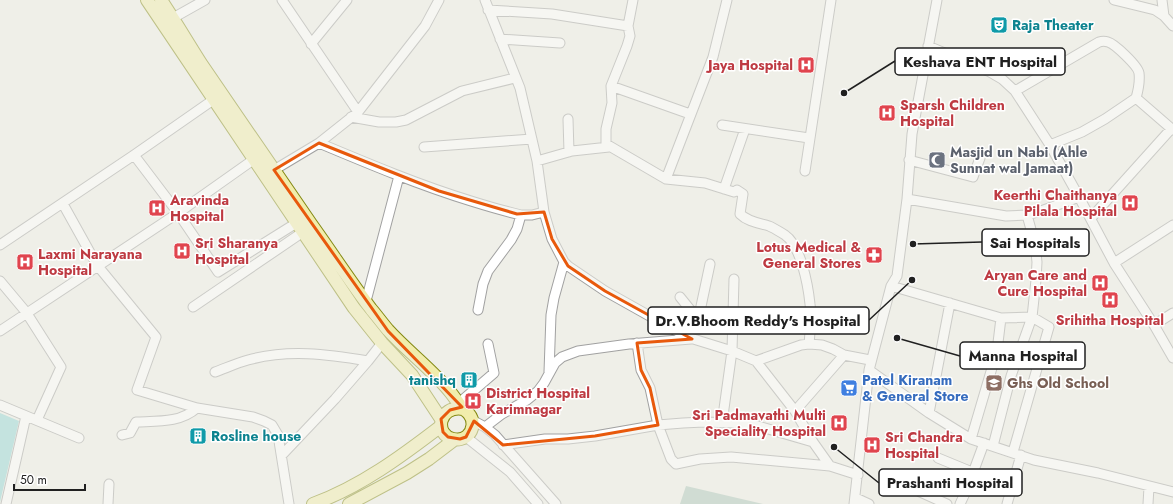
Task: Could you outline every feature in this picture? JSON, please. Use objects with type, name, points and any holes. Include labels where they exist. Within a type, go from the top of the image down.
[{"type":"main road","points":[[147,0],[354,308],[382,343],[412,375],[425,393],[441,423],[443,432],[454,440]]},
{"type":"main road","points":[[162,0],[202,63],[274,170],[388,331],[449,390],[472,420],[473,425],[471,432],[466,436],[454,440],[429,459],[349,504]]},
{"type":"main road","points":[[313,504],[329,498],[373,474],[441,423],[445,414],[450,410],[461,406]]},
{"type":"street","points":[[173,18],[204,0]]},
{"type":"street","points":[[282,0],[354,114],[379,122],[396,122],[406,120],[462,91],[515,78]]},
{"type":"street","points":[[274,170],[319,143],[354,114],[425,26],[439,0]]},
{"type":"street","points":[[485,0],[520,88],[537,161],[544,212],[552,239],[564,262],[605,291],[690,338],[732,351],[756,361],[795,411],[830,466]]},
{"type":"street","points":[[633,0],[628,26],[630,36],[611,86],[612,103],[606,129],[606,144],[666,179],[705,183],[734,192],[737,190],[743,194],[740,214],[744,218],[752,222],[770,226],[786,236],[793,243],[798,252],[808,286],[810,305],[809,344]]},
{"type":"street","points":[[666,179],[713,57],[727,0]]},
{"type":"street","points":[[805,171],[831,0]]},
{"type":"street","points":[[869,504],[855,501],[870,360],[891,286],[897,276],[907,199],[912,134],[937,0]]},
{"type":"street","points":[[1114,0],[1155,10],[1164,16],[1173,26]]},
{"type":"street","points":[[1162,0],[1164,16]]},
{"type":"street","points":[[311,44],[342,2]]},
{"type":"street","points":[[488,10],[552,14],[628,26]]},
{"type":"street","points":[[500,39],[560,43]]},
{"type":"street","points":[[1015,91],[1103,41],[1110,42],[1138,68],[1139,73],[1136,98],[1105,119],[1082,132],[1050,145]]},
{"type":"street","points":[[928,46],[990,72],[1002,79],[1015,91],[1050,145],[1114,263],[1154,325],[1173,358]]},
{"type":"street","points":[[611,86],[690,114]]},
{"type":"street","points":[[1090,218],[1172,130],[1136,98]]},
{"type":"street","points":[[0,245],[134,156],[214,100]]},
{"type":"street","points":[[568,119],[569,152]]},
{"type":"street","points":[[722,125],[809,138]]},
{"type":"street","points":[[724,189],[745,129]]},
{"type":"street","points":[[424,147],[532,139]]},
{"type":"street","points":[[319,143],[439,191],[521,215],[532,215],[544,212]]},
{"type":"street","points":[[537,161],[569,152],[609,147]]},
{"type":"street","points":[[134,156],[178,212],[218,272],[300,227]]},
{"type":"street","points":[[909,160],[974,177],[980,158]]},
{"type":"street","points":[[0,330],[254,160]]},
{"type":"street","points":[[366,301],[399,176]]},
{"type":"street","points":[[907,199],[1006,216],[1027,215],[1079,197]]},
{"type":"street","points":[[63,204],[97,265],[156,337],[137,390],[198,408],[253,417],[272,425],[278,435],[289,504]]},
{"type":"street","points":[[478,310],[483,284],[488,271],[511,240],[521,215]]},
{"type":"street","points":[[960,504],[967,489],[972,472],[988,444],[1032,317],[1037,262],[1035,244],[1027,215]]},
{"type":"street","points":[[1114,263],[1173,226]]},
{"type":"street","points":[[193,307],[300,227]]},
{"type":"street","points":[[549,374],[551,315],[564,262]]},
{"type":"street","points":[[690,338],[704,297],[710,264]]},
{"type":"street","points":[[722,423],[732,351],[734,280]]},
{"type":"street","points":[[0,281],[26,312],[61,367],[37,420]]},
{"type":"street","points":[[891,286],[1000,318],[1032,317],[1049,327],[1017,454],[1007,504]]},
{"type":"street","points":[[680,296],[697,318]]},
{"type":"street","points":[[928,413],[950,303]]},
{"type":"street","points":[[1154,325],[1173,313]]},
{"type":"street","points":[[971,439],[997,351],[1000,318]]},
{"type":"street","points":[[485,427],[502,414],[527,400],[538,391],[555,363],[562,357],[578,351],[690,338]]},
{"type":"street","points":[[282,455],[335,399],[382,343]]},
{"type":"street","points":[[637,343],[641,370],[650,388],[658,425],[671,459],[676,464],[700,459],[731,457],[830,466],[858,475]]},
{"type":"street","points":[[461,406],[494,373],[488,344]]},
{"type":"street","points":[[756,361],[801,345],[809,344],[822,345],[844,355],[870,360]]},
{"type":"street","points":[[215,372],[247,360],[270,355],[309,353],[334,355],[368,361]]},
{"type":"street","points":[[795,411],[844,355]]},
{"type":"street","points":[[869,370],[928,413],[971,439],[1034,460],[1098,473],[1173,492]]},
{"type":"street","points":[[0,405],[79,438]]},
{"type":"street","points":[[122,435],[130,433],[136,422],[182,418],[198,408]]},
{"type":"street","points":[[6,504],[26,416]]},
{"type":"street","points":[[472,420],[485,427],[556,504]]},
{"type":"street","points":[[503,445],[545,439],[568,439],[595,436],[658,425],[704,422],[758,426],[814,442]]},
{"type":"street","points":[[466,436],[510,472],[538,504]]},
{"type":"street","points":[[938,458],[972,472]]},
{"type":"street","points":[[108,504],[109,484]]},
{"type":"street","points":[[1148,504],[1149,487]]},
{"type":"street","points":[[920,492],[948,504]]},
{"type":"highlighted area","points":[[319,143],[439,191],[517,214],[544,212],[552,239],[568,266],[605,291],[692,339],[637,343],[641,370],[650,388],[658,425],[595,436],[503,445],[474,421],[466,437],[460,439],[448,437],[443,432],[441,419],[450,410],[462,407],[388,331],[274,170]]},
{"type":"green space","points":[[686,486],[763,504],[680,504]]},
{"type":"shaded area","points":[[0,413],[19,421],[0,502]]},
{"type":"place","name":"Raja Theater","points":[[999,25]]},
{"type":"place","name":"Jaya Hospital","points":[[806,65]]},
{"type":"place","name":"Keshava ENT Hospital","points":[[844,93]]},
{"type":"place","name":"Sparsh Children Hospital","points":[[887,113]]},
{"type":"place","name":"Masjid un Nabi (Ahle Sunnat wal Jamaat)","points":[[937,160]]},
{"type":"place","name":"Keerthi Chaithanya Pilala Hospital","points":[[1130,203]]},
{"type":"place","name":"Aravinda Hospital","points":[[157,208]]},
{"type":"place","name":"Sai Hospitals","points":[[913,244]]},
{"type":"place","name":"Sri Sharanya Hospital","points":[[182,251]]},
{"type":"place","name":"Lotus Medical & General Stores","points":[[874,255]]},
{"type":"place","name":"Laxmi Narayana Hospital","points":[[25,262]]},
{"type":"place","name":"Dr.V.Bhoom Reddy's Hospital","points":[[912,280]]},
{"type":"place","name":"Aryan Care and Cure Hospital","points":[[1100,283]]},
{"type":"place","name":"Srihitha Hospital","points":[[1110,300]]},
{"type":"place","name":"Manna Hospital","points":[[897,338]]},
{"type":"place","name":"tanishq","points":[[469,380]]},
{"type":"place","name":"Ghs Old School","points":[[994,383]]},
{"type":"place","name":"Patel Kiranam & General Store","points":[[849,388]]},
{"type":"place","name":"District Hospital Karimnagar","points":[[473,401]]},
{"type":"place","name":"Sri Padmavathi Multi Speciality Hospital","points":[[839,423]]},
{"type":"place","name":"Rosline house","points":[[198,436]]},
{"type":"place","name":"Sri Chandra Hospital","points":[[872,445]]},
{"type":"place","name":"Prashanti Hospital","points":[[834,447]]}]
